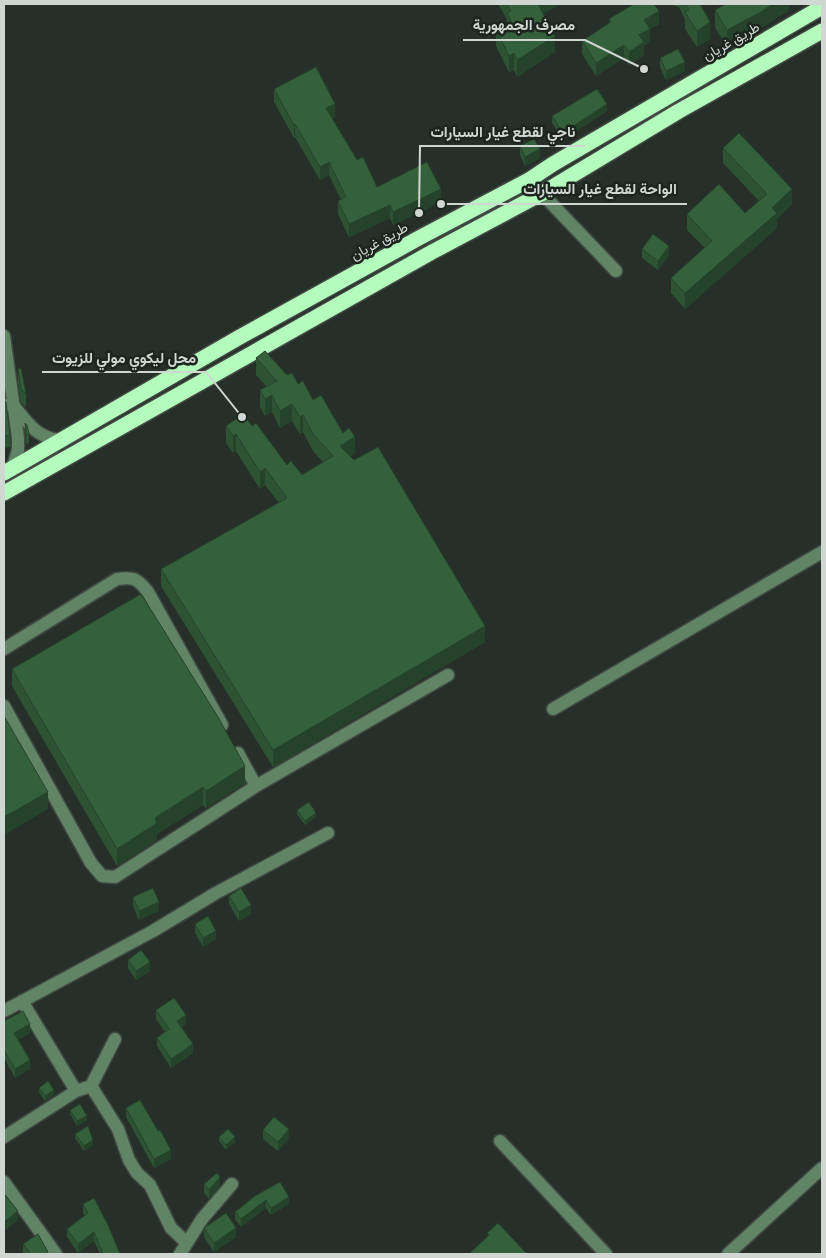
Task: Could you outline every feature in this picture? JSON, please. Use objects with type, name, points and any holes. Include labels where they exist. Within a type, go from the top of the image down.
[{"type":"highway","name":"طريق غريان","points":[[8,470],[58,440],[419,238],[529,180],[561,159],[822,7]]},
{"type":"highway","points":[[4,493],[432,252],[541,194],[687,107],[822,31]]},
{"type":"street","points":[[529,180],[616,271]]},
{"type":"street","points":[[4,336],[9,406],[18,450],[8,470]]},
{"type":"street","points":[[9,406],[35,431],[46,437],[58,440]]},
{"type":"street","points":[[553,709],[822,552]]},
{"type":"street","points":[[4,649],[117,579],[130,577],[140,581],[148,592],[256,786]]},
{"type":"street","points":[[4,706],[91,863],[102,876],[115,877],[256,786],[448,675]]},
{"type":"street","points":[[4,1012],[153,931],[216,893],[328,833]]},
{"type":"street","points":[[22,1001],[76,1091]]},
{"type":"street","points":[[4,1137],[76,1091],[91,1086],[115,1039]]},
{"type":"street","points":[[91,1086],[118,1129],[129,1160],[137,1172],[150,1185],[171,1228],[187,1243]]},
{"type":"street","points":[[500,1141],[606,1254]]},
{"type":"street","points":[[728,1254],[822,1168]]},
{"type":"street","points":[[4,1182],[56,1254]]},
{"type":"street","points":[[180,1254],[202,1219],[232,1184]]},
{"type":"building","points":[[507,4],[538,4],[555,36],[517,60],[514,53],[509,56],[496,29],[511,21],[507,13],[511,11]]},
{"type":"building","points":[[634,4],[654,4],[659,11],[644,20],[650,29],[639,35],[644,42],[629,52],[624,45],[596,63],[582,41],[611,22],[609,19]]},
{"type":"building","points":[[685,4],[700,4],[710,22],[697,31],[685,12],[689,10]]},
{"type":"building","points":[[726,4],[773,4],[727,30],[715,10]]},
{"type":"building","points":[[678,49],[685,62],[666,71],[660,58]]},
{"type":"building","points":[[316,67],[335,104],[326,108],[357,160],[363,157],[377,187],[427,162],[441,189],[393,212],[390,205],[349,224],[338,201],[346,197],[329,162],[320,167],[274,89]]},
{"type":"building","points":[[597,89],[607,104],[563,133],[552,116]]},
{"type":"building","points":[[739,133],[792,189],[772,208],[777,213],[685,293],[671,278],[712,241],[687,214],[719,184],[745,213],[767,194],[723,148]]},
{"type":"building","points":[[534,139],[540,149],[525,157],[520,146]]},
{"type":"building","points":[[653,234],[669,246],[658,261],[642,249]]},
{"type":"building","points":[[265,351],[287,375],[292,373],[298,384],[303,381],[313,400],[321,395],[343,433],[349,428],[355,437],[340,446],[354,460],[378,447],[485,626],[273,750],[161,569],[287,498],[265,468],[260,472],[236,434],[233,436],[226,426],[243,414],[252,426],[256,423],[287,465],[291,461],[302,475],[333,456],[313,434],[303,415],[300,417],[292,404],[280,411],[272,395],[265,399],[260,390],[277,381],[256,358]]},
{"type":"building","points":[[21,368],[26,394],[21,389],[18,369]]},
{"type":"building","points":[[4,401],[6,402],[10,435],[4,436]]},
{"type":"building","points":[[25,423],[29,434],[26,435]]},
{"type":"building","points":[[141,594],[218,717],[245,766],[206,791],[203,787],[155,818],[157,823],[117,849],[12,669]]},
{"type":"building","points":[[4,716],[48,792],[4,817]]},
{"type":"building","points":[[309,802],[316,813],[305,821],[297,810]]},
{"type":"building","points":[[153,888],[159,902],[139,911],[133,897]]},
{"type":"building","points":[[241,888],[251,905],[239,912],[229,896]]},
{"type":"building","points":[[208,916],[216,931],[203,938],[195,924]]},
{"type":"building","points":[[141,950],[150,962],[136,971],[128,960]]},
{"type":"building","points":[[174,998],[186,1015],[177,1021],[193,1044],[171,1059],[157,1038],[169,1029],[156,1010]]},
{"type":"building","points":[[23,1011],[30,1024],[14,1033],[30,1060],[15,1069],[4,1050],[4,1021]]},
{"type":"building","points":[[48,1081],[54,1090],[45,1096],[39,1088]]},
{"type":"building","points":[[140,1100],[171,1150],[154,1159],[126,1108]]},
{"type":"building","points":[[80,1104],[87,1116],[77,1121],[70,1110]]},
{"type":"building","points":[[274,1117],[289,1129],[278,1142],[263,1130]]},
{"type":"building","points":[[88,1126],[93,1140],[84,1146],[75,1134]]},
{"type":"building","points":[[228,1129],[235,1137],[226,1145],[219,1137]]},
{"type":"building","points":[[217,1173],[220,1177],[209,1190],[204,1184]]},
{"type":"building","points":[[280,1182],[289,1197],[271,1208],[266,1200],[241,1219],[235,1212],[255,1196]]},
{"type":"building","points":[[6,1196],[18,1211],[4,1222],[4,1198]]},
{"type":"building","points":[[94,1198],[120,1254],[103,1254],[94,1232],[78,1244],[67,1229],[88,1213],[83,1204]]},
{"type":"building","points":[[226,1213],[236,1228],[214,1243],[204,1228]]},
{"type":"building","points":[[498,1223],[527,1254],[469,1254],[489,1235],[487,1233]]},
{"type":"building","points":[[38,1234],[48,1252],[44,1254],[31,1254],[23,1244]]},
{"type":"place","name":"مصرف الجمهورية","points":[[644,69]]},
{"type":"place","name":"الواحة لقطع غيار السيارات","points":[[441,204]]},
{"type":"place","name":"ناجي لقطع غيار السيارات","points":[[419,213]]},
{"type":"place","name":"محل ليكوي مولي للزيوت","points":[[242,417]]}]
